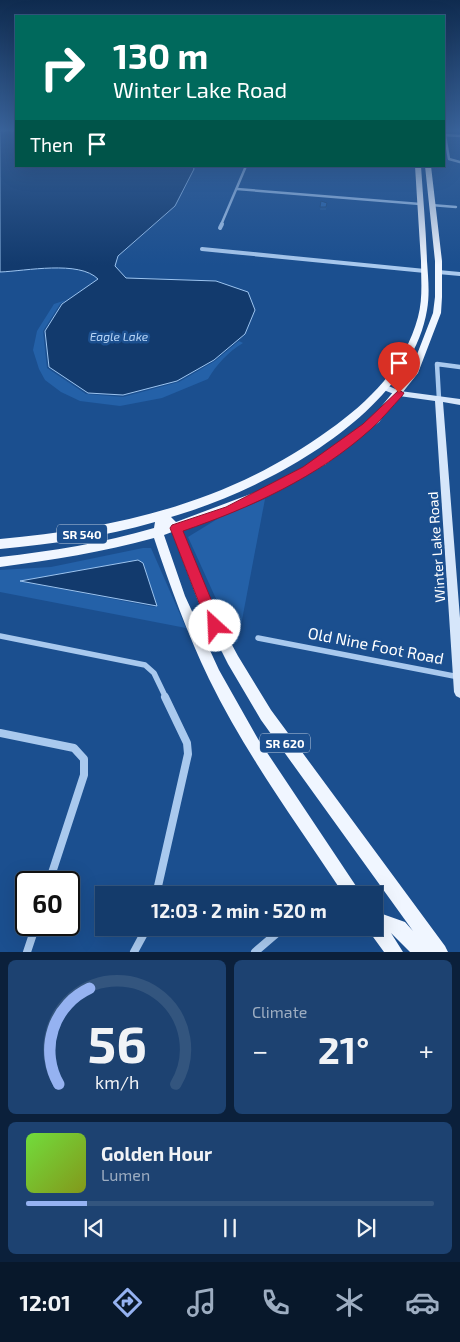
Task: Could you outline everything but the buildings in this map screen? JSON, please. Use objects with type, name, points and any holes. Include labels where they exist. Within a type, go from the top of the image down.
[{"type":"main road","name":"SR 540","points":[[0,544],[67,537],[162,516],[222,496],[288,463],[336,431],[384,387],[404,360],[418,329],[425,300],[419,175]]},
{"type":"main road","name":"SR 540","points":[[0,562],[54,556],[122,544],[230,510],[307,470],[366,427],[399,393],[416,370],[438,312],[434,205],[429,175]]},
{"type":"main road","points":[[419,179],[424,182],[426,203],[434,205]]},
{"type":"main road","points":[[420,204],[428,208],[429,222],[434,227]]},
{"type":"main road","points":[[423,242],[433,247],[437,268]]},
{"type":"main road","points":[[158,533],[162,516]]},
{"type":"main road","name":"SR 620","points":[[162,516],[176,528],[211,618],[266,715],[439,952]]},
{"type":"main road","name":"SR 620","points":[[158,533],[179,596],[214,675],[268,766],[348,886]]},
{"type":"main road","points":[[383,922],[399,928],[422,952]]},
{"type":"main road","points":[[383,936],[394,952]]},
{"type":"street","points":[[220,228],[242,175]]},
{"type":"street","points":[[237,189],[420,204]]},
{"type":"street","points":[[434,205],[458,207]]},
{"type":"street","points":[[202,249],[424,271]]},
{"type":"street","points":[[437,268],[460,274]]},
{"type":"street","points":[[439,400],[437,364],[460,367]]},
{"type":"street","points":[[384,387],[399,393],[460,402]]},
{"type":"street","name":"Winter Lake Road","points":[[439,400],[460,692]]},
{"type":"street","points":[[0,636],[145,665],[154,673],[186,743],[188,754],[158,886]]},
{"type":"street","name":"Old Nine Foot Road","points":[[258,638],[459,677]]},
{"type":"street","points":[[0,732],[74,748],[84,759],[84,775],[53,871]]},
{"type":"street","points":[[27,952],[32,936]]},
{"type":"street","points":[[134,952],[143,936]]},
{"type":"street","points":[[255,952],[274,936]]},
{"type":"shaded area","points":[[66,300],[60,304],[43,331],[47,368],[86,394],[123,397],[179,382],[215,361],[239,341],[243,343],[223,359],[208,379],[162,398],[120,406],[80,401],[61,392],[45,380],[33,350],[37,331],[54,304]]},
{"type":"shaded area","points":[[265,499],[238,641],[236,643],[188,537],[219,518]]},
{"type":"shaded area","points":[[151,548],[186,628],[0,592],[0,570],[51,567]],"holes":[[[138,560],[157,606],[154,607],[20,581]]]},
{"type":"water","name":"Eagle Lake","points":[[0,175],[191,175],[175,206],[118,256],[115,266],[126,278],[216,281],[248,292],[255,310],[245,334],[214,360],[177,381],[123,395],[88,393],[49,367],[45,331],[62,304],[98,279],[89,273],[65,268],[0,272]]},
{"type":"water","points":[[138,560],[143,563],[157,606],[20,581]]},
{"type":"route","points":[[215,626],[207,610],[176,528],[230,510],[290,481],[339,449],[378,416],[399,393]]}]
